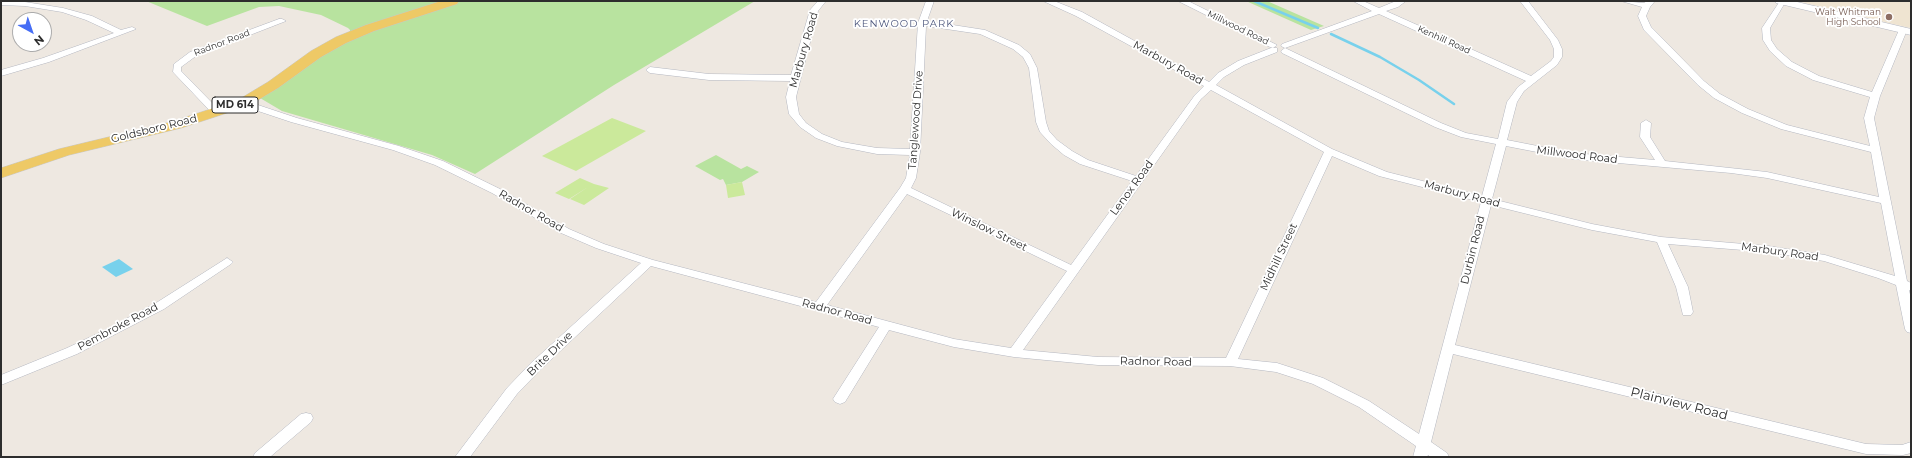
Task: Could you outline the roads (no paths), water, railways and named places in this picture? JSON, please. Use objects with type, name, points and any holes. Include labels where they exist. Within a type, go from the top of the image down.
[{"type":"main road","name":"Goldsboro Road","points":[[1,173],[64,152],[176,124],[243,102],[273,85],[316,54],[341,40],[370,28],[453,1]]},
{"type":"street","name":"Marbury Road","points":[[822,1],[814,10],[795,78],[791,97],[794,114],[803,125],[819,136],[840,144],[865,149],[915,152]]},
{"type":"street","name":"Tanglewood Drive","points":[[819,307],[905,190],[911,178],[915,152],[922,23],[930,1]]},
{"type":"street","name":"Marbury Road","points":[[1047,1],[1079,14],[1329,151],[1383,174],[1592,227],[1661,240],[1796,252],[1851,265],[1906,285]]},
{"type":"street","name":"Millwood Road","points":[[1182,1],[1273,47]]},
{"type":"street","name":"Kenhill Road","points":[[1357,1],[1532,80]]},
{"type":"street","points":[[1273,47],[1285,48],[1402,1]]},
{"type":"street","name":"Durbin Road","points":[[1422,451],[1485,201],[1512,102],[1521,89],[1554,63],[1558,57],[1558,49],[1554,40],[1524,1]]},
{"type":"street","points":[[1626,1],[1649,4],[1642,16],[1647,28],[1701,83],[1717,96],[1745,111],[1784,127],[1875,150]]},
{"type":"street","points":[[1876,96],[1816,78],[1789,64],[1774,51],[1767,40],[1766,28],[1782,1],[1907,31],[1876,96],[1869,118],[1885,202],[1906,285],[1911,329]]},
{"type":"street","points":[[1,3],[25,4],[63,10],[89,18],[121,33]]},
{"type":"street","name":"Radnor Road","points":[[216,112],[177,72],[177,66],[193,54],[282,20]]},
{"type":"street","points":[[922,23],[982,32],[1016,47],[1026,56],[1033,68],[1041,122],[1045,132],[1054,142],[1068,153],[1084,162],[1138,180]]},
{"type":"street","points":[[1,73],[46,60],[132,29]]},
{"type":"street","name":"Lenox Road","points":[[1014,353],[1198,97],[1208,86],[1241,63],[1273,47]]},
{"type":"street","name":"Millwood Road","points":[[1285,48],[1438,125],[1464,135],[1573,156],[1731,170],[1766,175],[1885,202]]},
{"type":"street","points":[[650,70],[709,77],[795,78]]},
{"type":"street","name":"Radnor Road","points":[[243,102],[294,120],[396,148],[438,163],[498,192],[565,231],[600,246],[649,262],[954,343],[1014,353],[1098,361],[1230,362],[1276,368],[1318,381],[1364,404],[1422,451],[1442,457]]},
{"type":"street","points":[[1646,123],[1644,137],[1662,164]]},
{"type":"street","name":"Midhill Street","points":[[1230,362],[1329,151]]},
{"type":"street","name":"Winslow Street","points":[[905,190],[1073,270]]},
{"type":"street","points":[[1661,240],[1682,287],[1687,312]]},
{"type":"street","name":"Pembroke Road","points":[[1,380],[72,351],[107,334],[160,306],[228,262]]},
{"type":"street","name":"Brite Drive","points":[[462,457],[512,391],[536,366],[649,262]]},
{"type":"street","points":[[840,399],[886,325]]},
{"type":"street","name":"Plainview Road","points":[[1448,348],[1866,450],[1903,450],[1911,447]]},
{"type":"street","points":[[260,457],[306,418]]},
{"type":"water","points":[[119,259],[133,269],[116,277],[102,267]]},
{"type":"waterway","points":[[1254,1],[1318,28]]},
{"type":"waterway","points":[[1331,34],[1380,57],[1419,80],[1454,104]]},
{"type":"place","name":"Walt Whitman High School","points":[[1889,17]]},
{"type":"district","name":"KENWOOD PARK","points":[[904,24]]}]
